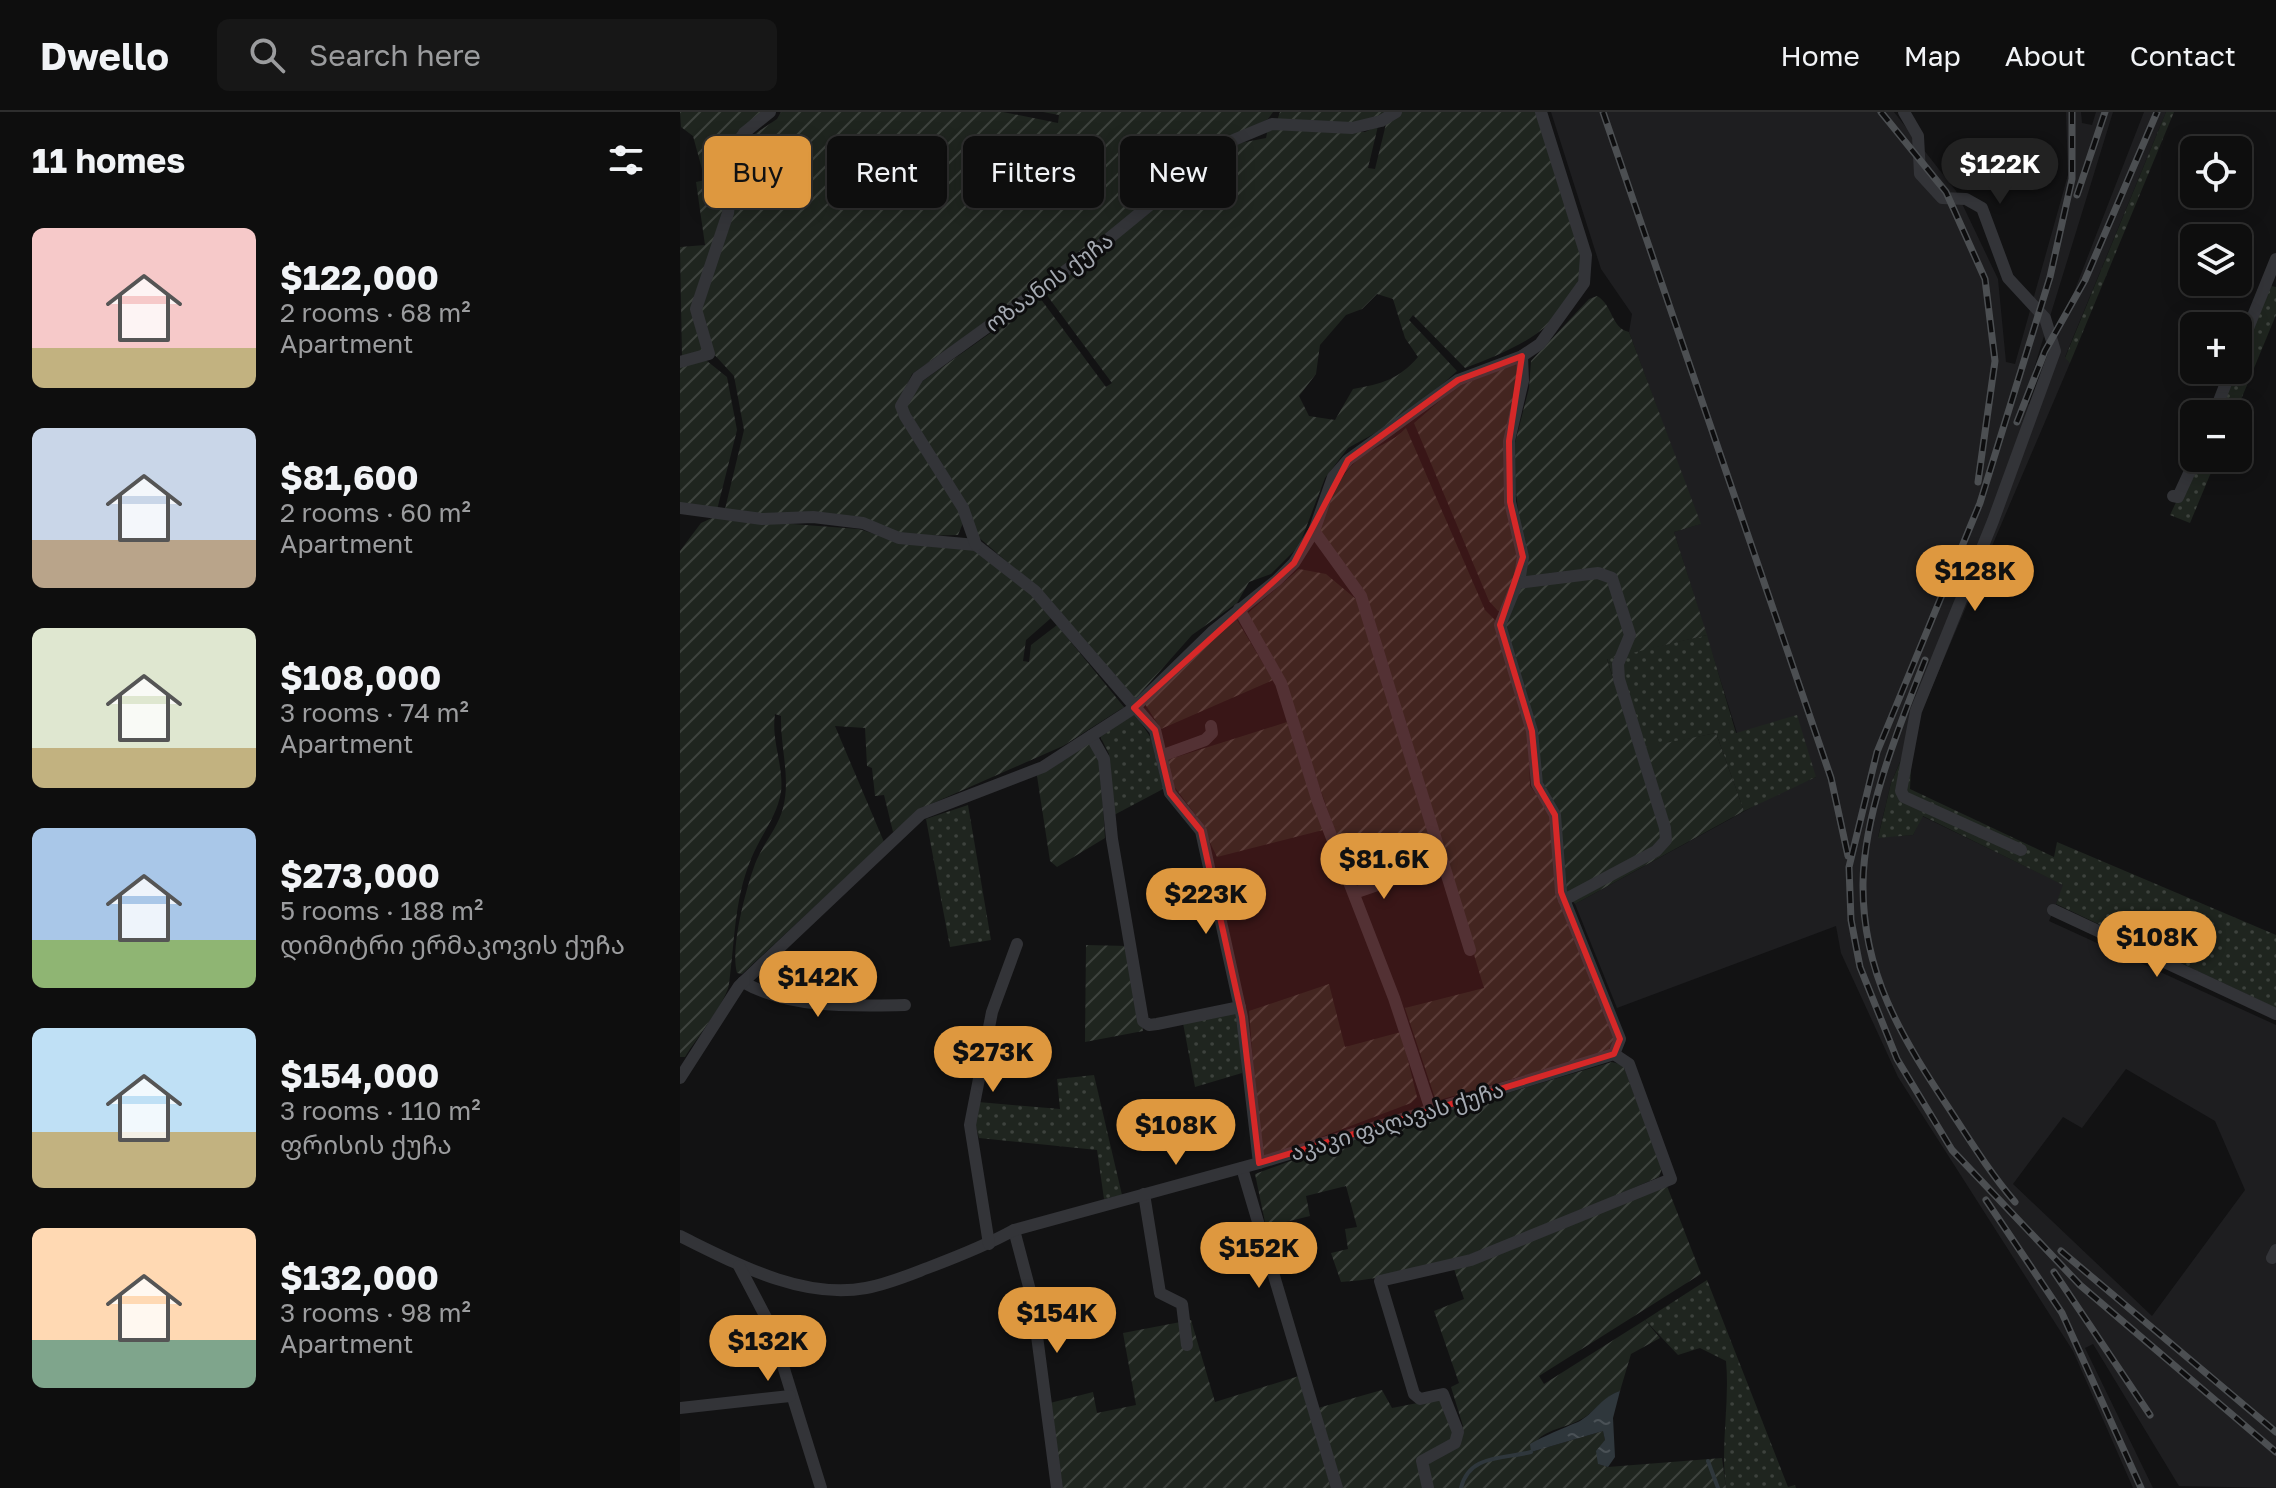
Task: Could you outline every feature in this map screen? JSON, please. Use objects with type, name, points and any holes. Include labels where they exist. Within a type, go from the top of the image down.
[{"type":"street","points":[[680,362],[709,354],[696,309],[728,213],[736,145],[744,133],[770,112]]},
{"type":"street","name":"ოზაანის ქუჩა","points":[[976,545],[963,508],[905,416],[901,406],[911,385],[1101,245],[1224,144],[1274,118],[1352,128],[1381,121],[1396,112]]},
{"type":"street","points":[[680,1078],[743,982],[921,814],[1043,767],[1134,708],[1239,609],[1294,563],[1314,531],[1333,477],[1348,460],[1458,380],[1522,356],[1540,344],[1584,283],[1586,255],[1541,112]]},
{"type":"street","points":[[1904,112],[1918,136],[1920,174],[1942,198],[1966,199],[1982,208],[2008,278],[2045,318],[2055,351],[1993,521],[1916,711],[1901,791],[1904,797],[2021,850]]},
{"type":"street","points":[[2252,318],[2276,259]]},
{"type":"street","points":[[1428,1488],[1422,1461],[1455,1443],[1458,1432],[1443,1394],[1420,1399],[1414,1394],[1380,1281],[1471,1260],[1671,1179],[1629,1064],[1614,1054],[1620,1039],[1564,900],[1555,815],[1537,784],[1532,731],[1500,625],[1518,583],[1523,557],[1510,502],[1509,441],[1523,381],[1522,356]]},
{"type":"street","points":[[2173,496],[2178,497],[2190,472]]},
{"type":"street","points":[[680,508],[762,519],[813,517],[863,523],[899,538],[976,545],[1035,591],[1155,730],[1170,793],[1201,831],[1240,1007],[1259,1163]]},
{"type":"street","points":[[1314,531],[1361,596],[1470,950]]},
{"type":"street","points":[[1518,583],[1598,573],[1612,578],[1630,635],[1618,664],[1619,679],[1665,828],[1666,840],[1656,851],[1564,900]]},
{"type":"street","points":[[1239,609],[1281,683],[1318,802],[1394,998],[1431,1110]]},
{"type":"street","points":[[1161,756],[1205,740],[1212,733],[1211,726]]},
{"type":"street","points":[[1091,736],[1104,759],[1112,839],[1143,1021],[1157,1024],[1240,1007]]},
{"type":"street","points":[[1354,893],[1403,876]]},
{"type":"street","points":[[2053,910],[2276,1014]]},
{"type":"street","points":[[989,1244],[970,1125],[992,1012],[1017,944]]},
{"type":"street","points":[[743,982],[767,997],[861,1006],[905,1005]]},
{"type":"street","name":"აკაკი ფაღავას ქუჩა","points":[[680,1236],[739,1266],[832,1291],[863,1289],[891,1282],[989,1244],[1014,1230],[1242,1168],[1614,1054]]},
{"type":"street","points":[[1242,1168],[1337,1488]]},
{"type":"street","points":[[1144,1194],[1160,1293],[1182,1304],[1187,1345]]},
{"type":"street","points":[[1014,1230],[1032,1298],[1057,1488]]},
{"type":"street","points":[[739,1266],[771,1327],[821,1488]]},
{"type":"street","points":[[680,1408],[790,1396]]},
{"type":"highlighted area","points":[[1522,356],[1509,441],[1510,502],[1523,557],[1500,625],[1532,731],[1537,784],[1555,815],[1561,892],[1620,1039],[1614,1054],[1259,1163],[1242,1017],[1201,831],[1170,793],[1155,730],[1134,708],[1294,563],[1348,460],[1458,380]]},
{"type":"shaded area","points":[[680,112],[766,112],[739,136],[704,136],[704,176],[693,136],[681,127]]},
{"type":"shaded area","points":[[781,112],[1003,112],[1058,123],[1059,115],[1043,112],[1273,112],[1268,119],[1235,136],[1120,136],[1120,208],[1139,208],[1085,251],[912,374],[896,408],[960,511],[963,523],[958,535],[916,536],[725,509],[744,430],[734,376],[711,351],[698,313],[732,208],[811,208],[811,136],[752,136],[777,119]]},
{"type":"shaded area","points":[[1280,112],[1387,112],[1367,124],[1277,121]]},
{"type":"shaded area","points":[[1402,112],[1538,112],[1583,255],[1579,279],[1558,315],[1543,329],[1506,351],[1465,368],[1413,315],[1409,320],[1457,371],[1410,414],[1348,448],[1325,478],[1299,546],[1271,574],[1249,582],[1237,603],[1192,635],[1136,698],[1130,696],[1026,578],[977,536],[907,413],[906,404],[917,385],[1040,298],[1106,387],[1112,383],[1046,294],[1154,208],[1236,208],[1236,144],[1266,138],[1268,128],[1365,132],[1378,126],[1368,168],[1375,169],[1386,124]],"holes":[[[1377,294],[1393,299],[1405,338],[1418,357],[1404,371],[1373,385],[1353,389],[1335,420],[1309,416],[1299,396],[1316,374],[1320,345],[1346,315],[1362,309]]]},
{"type":"shaded area","points":[[1551,112],[1894,112],[1956,191],[1998,279],[2006,362],[2015,364],[2068,175],[2066,112],[2081,112],[2082,123],[2092,125],[2096,112],[2113,112],[2024,401],[2030,405],[2144,112],[2166,112],[2065,357],[2070,363],[1891,783],[1878,837],[1913,835],[1922,816],[2064,885],[2049,921],[2276,1025],[2276,1488],[2179,1486],[2093,1344],[2085,1348],[2153,1488],[2133,1488],[2073,1351],[1898,1077],[1841,953],[1836,926],[1617,1008],[1575,904],[1774,795],[1816,777],[1737,733],[1674,532],[1700,524],[1629,332],[1632,314],[1601,269]],"holes":[[[2126,1069],[2215,1121],[2245,1190],[2152,1316],[2013,1184],[2063,1117],[2082,1128]]]},
{"type":"shaded area","points":[[2166,112],[2174,112],[2070,363],[2065,358]]},
{"type":"shaded area","points":[[704,180],[704,208],[725,208],[696,296],[704,350],[682,358],[680,247],[705,245],[696,182]]},
{"type":"shaded area","points":[[2276,269],[2271,286],[2276,287],[2276,315],[2252,373],[2252,326]]},
{"type":"shaded area","points":[[1597,296],[1619,326],[1629,332],[1701,524],[1674,532],[1707,635],[1607,659],[1635,749],[1716,733],[1744,811],[1575,904],[1566,893],[1559,817],[1541,778],[1505,626],[1526,576],[1515,484],[1515,443],[1529,388],[1531,361],[1589,299]]},
{"type":"shaded area","points":[[707,361],[727,377],[737,430],[717,510],[680,503],[680,367]]},
{"type":"shaded area","points":[[1515,364],[1520,374],[1506,437],[1518,564],[1503,610],[1498,611],[1489,601],[1414,423],[1456,387]]},
{"type":"shaded area","points":[[2228,384],[2247,384],[2241,400],[2221,400]]},
{"type":"shaded area","points":[[1406,428],[1485,610],[1498,623],[1528,732],[1530,786],[1550,813],[1557,885],[1615,1037],[1608,1051],[1436,1101],[1405,1008],[1484,988],[1375,625],[1318,529],[1336,488],[1348,470],[1364,455]]},
{"type":"shaded area","points":[[2190,472],[2211,472],[2190,523],[2170,515]]},
{"type":"shaded area","points":[[712,518],[859,529],[900,542],[977,549],[1029,591],[1051,618],[1026,640],[1023,661],[1029,662],[1031,645],[1057,625],[1124,707],[1063,746],[922,808],[893,832],[884,795],[875,796],[872,768],[867,766],[865,728],[835,726],[884,842],[742,974],[737,973],[735,962],[744,903],[755,864],[778,823],[785,797],[781,716],[775,714],[781,792],[776,810],[745,874],[729,984],[710,1020],[685,1057],[680,1057],[680,551],[701,523]]},
{"type":"shaded area","points":[[1299,569],[1326,574],[1357,600],[1435,845],[1348,868],[1309,757],[1248,613]]},
{"type":"shaded area","points":[[1237,620],[1273,680],[1161,729],[1145,704],[1211,639]]},
{"type":"shaded area","points":[[1707,635],[1736,733],[1797,715],[1816,777],[1744,811],[1716,733],[1635,750],[1607,658]]},
{"type":"shaded area","points":[[1135,714],[1151,738],[1163,789],[1114,815],[1109,754],[1100,736]]},
{"type":"shaded area","points":[[1287,722],[1327,829],[1217,857],[1198,818],[1173,785],[1167,760]]},
{"type":"shaded area","points":[[1913,733],[1910,789],[2054,857],[2057,842],[2276,935],[2276,1008],[2056,904],[2063,885],[1923,816],[1913,835],[1878,838],[1891,783]]},
{"type":"shaded area","points":[[1089,741],[1100,759],[1105,838],[1057,867],[1050,861],[1037,776]]},
{"type":"shaded area","points":[[968,805],[991,940],[950,947],[926,819]]},
{"type":"shaded area","points":[[1086,945],[1128,946],[1143,1031],[1085,1042]]},
{"type":"shaded area","points":[[1329,984],[1345,1047],[1401,1032],[1417,1097],[1411,1103],[1261,1160],[1249,1011]]},
{"type":"shaded area","points":[[1233,1010],[1240,1018],[1242,1073],[1195,1087],[1183,1023]]},
{"type":"shaded area","points":[[1612,1062],[1623,1065],[1662,1168],[1659,1177],[1503,1243],[1464,1257],[1383,1277],[1341,1282],[1331,1253],[1348,1249],[1345,1229],[1357,1227],[1346,1186],[1306,1196],[1310,1216],[1266,1227],[1255,1174],[1411,1117],[1446,1111]]},
{"type":"shaded area","points":[[1094,1075],[1122,1195],[1104,1199],[1097,1150],[979,1138],[975,1123],[978,1102],[1060,1109],[1057,1079]]},
{"type":"shaded area","points":[[1667,1186],[1701,1274],[1539,1376],[1544,1384],[1645,1320],[1660,1338],[1631,1354],[1620,1391],[1608,1397],[1584,1418],[1538,1439],[1531,1452],[1603,1431],[1605,1440],[1598,1464],[1608,1467],[1722,1458],[1726,1488],[1432,1488],[1427,1469],[1431,1461],[1456,1448],[1463,1426],[1451,1387],[1459,1383],[1434,1311],[1464,1299],[1454,1269]]},
{"type":"shaded area","points":[[1707,1280],[1788,1487],[1795,1485],[1796,1488],[1726,1488],[1726,1361],[1700,1348],[1678,1355],[1645,1320]]},
{"type":"shaded area","points":[[1191,1320],[1215,1402],[1299,1376],[1331,1488],[1063,1488],[1050,1403],[1093,1392],[1097,1413],[1136,1405],[1123,1333]]},
{"type":"shaded area","points":[[1382,1390],[1392,1408],[1443,1398],[1455,1435],[1453,1441],[1427,1453],[1427,1488],[1340,1488],[1318,1408]]},
{"type":"water","points":[[1620,1391],[1613,1418],[1615,1457],[1608,1467],[1598,1464],[1596,1451],[1605,1440],[1603,1431],[1531,1452],[1530,1444],[1578,1422]]},
{"type":"waterway","points":[[1461,1488],[1465,1477],[1480,1464],[1531,1452]]},
{"type":"waterway","points":[[1708,1461],[1718,1488]]},
{"type":"railway","points":[[1603,112],[1831,778],[1848,856]]},
{"type":"railway","points":[[1881,112],[1946,192],[1985,279],[1995,361],[1978,482]]},
{"type":"railway","points":[[2072,112],[2072,179],[2050,277],[1980,503],[1877,752],[1849,867],[1851,920],[1860,967],[1897,1059],[1952,1150],[2080,1285],[2276,1452]]},
{"type":"railway","points":[[2077,195],[2105,112]]},
{"type":"railway","points":[[2017,422],[2045,351],[2085,280],[2157,112]]},
{"type":"railway","points":[[1925,660],[1904,713],[1869,827],[1863,883],[1864,916],[1877,975],[1900,1029],[1980,1156],[2015,1202]]},
{"type":"railway","points":[[1986,1200],[2062,1313],[2141,1488]]},
{"type":"railway","points":[[2061,1251],[2276,1432]]},
{"type":"railway","points":[[2054,1272],[2150,1415]]}]
